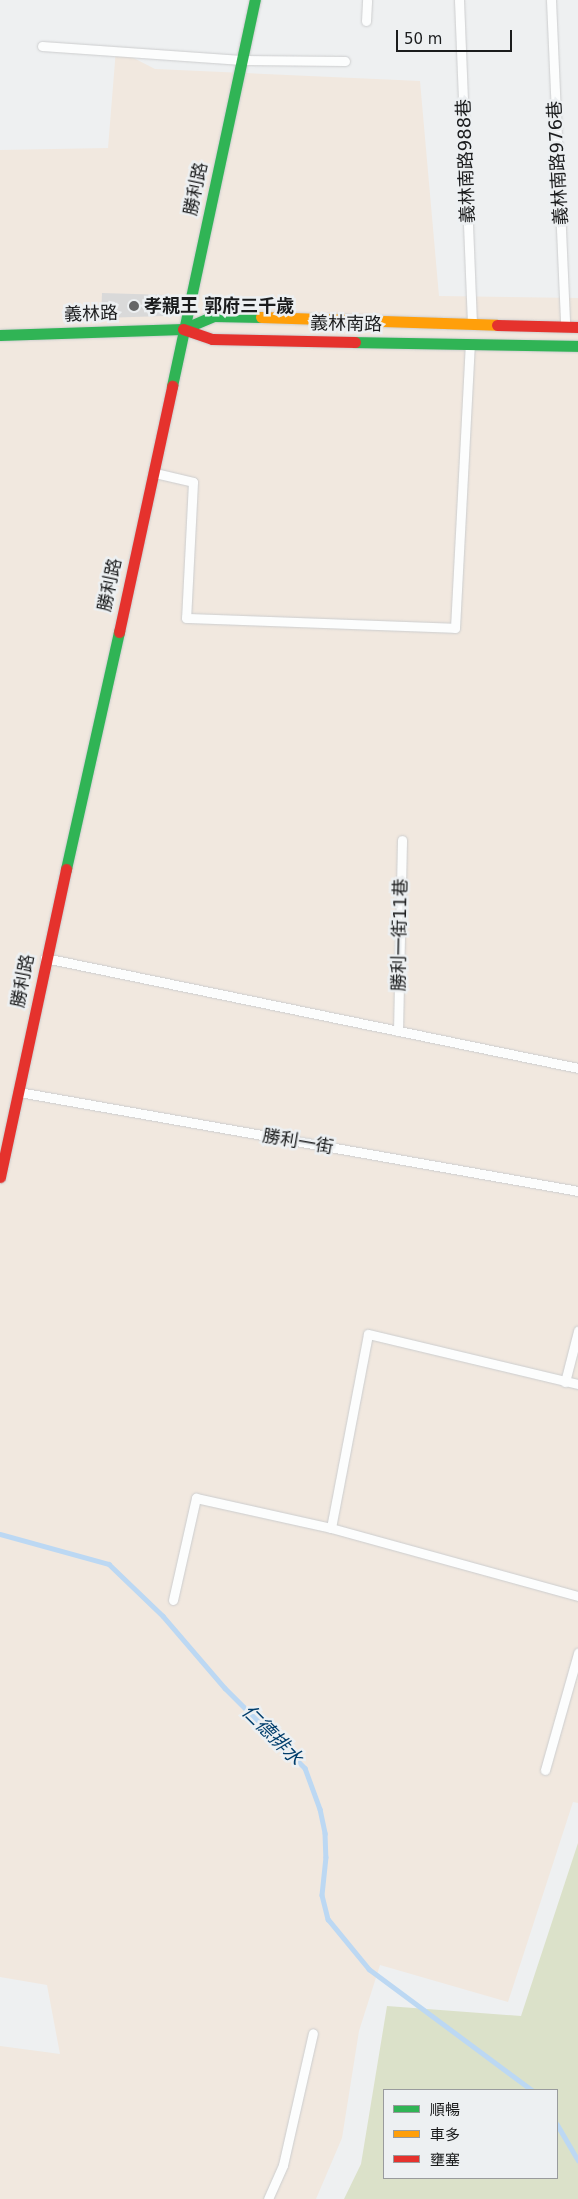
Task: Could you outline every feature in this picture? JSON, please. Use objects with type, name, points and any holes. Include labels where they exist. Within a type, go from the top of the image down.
[{"type":"street","name":"勝利路","points":[[0,1177],[45,958],[82,802],[151,472],[255,0]]},
{"type":"street","name":"義林南路","points":[[183,328],[213,316],[472,322],[578,327]]},
{"type":"street","name":"義林南路","points":[[183,328],[212,339],[578,346]]},
{"type":"street","name":"義林路","points":[[0,335],[183,328]]},
{"type":"lane","points":[[366,21],[367,0]]},
{"type":"lane","name":"義林南路988巷","points":[[459,0],[472,322]]},
{"type":"lane","name":"義林南路976巷","points":[[550,0],[566,327]]},
{"type":"lane","points":[[42,46],[242,60],[345,60]]},
{"type":"lane","points":[[151,472],[192,482],[186,618],[455,628],[470,343]]},
{"type":"lane","name":"勝利一街11巷","points":[[398,1031],[402,840]]},
{"type":"lane","points":[[45,958],[578,1068]]},
{"type":"lane","name":"勝利一街","points":[[18,1092],[578,1191]]},
{"type":"lane","points":[[565,1382],[578,1331]]},
{"type":"lane","points":[[331,1528],[368,1334],[578,1384]]},
{"type":"lane","points":[[173,1600],[196,1498],[331,1528],[578,1596]]},
{"type":"lane","points":[[544,1770],[578,1653]]},
{"type":"lane","points":[[268,2199],[283,2165],[313,2033]]},
{"type":"shaded area","points":[[116,49],[155,69],[420,81],[439,296],[578,298],[578,1803],[573,1802],[508,2002],[380,1965],[359,2031],[342,2138],[316,2199],[0,2199],[0,2046],[60,2054],[47,1985],[0,1977],[0,150],[108,148]]},
{"type":"green space","points":[[578,1843],[578,2199],[344,2199],[361,2164],[387,2006],[521,2016]]},
{"type":"building","name":"孝親王 郭府三千歲","points":[[102,293],[167,295],[165,316],[101,318]]},
{"type":"waterway","name":"仁德排水","points":[[0,1534],[109,1564],[163,1616],[225,1688],[305,1768],[320,1809],[325,1833],[326,1857],[322,1895],[328,1919],[369,1969],[531,2089]]},
{"type":"waterway","name":"仁德排水","points":[[558,2126],[578,2160]]},
{"type":"traffic: fast","points":[[172,386],[255,0]]},
{"type":"traffic: fast","points":[[0,335],[183,329],[213,316],[261,317]]},
{"type":"traffic: fast","points":[[355,342],[578,346]]},
{"type":"traffic: fast","points":[[66,869],[119,632]]},
{"type":"traffic: slow","points":[[261,317],[497,325]]},
{"type":"traffic: jam","points":[[497,325],[578,327]]},
{"type":"traffic: jam","points":[[183,329],[212,339],[355,342]]},
{"type":"traffic: jam","points":[[119,632],[172,386]]},
{"type":"traffic: jam","points":[[0,1177],[66,869]]},
{"type":"place","name":"孝親王 郭府三千歲","points":[[134,306]]}]
